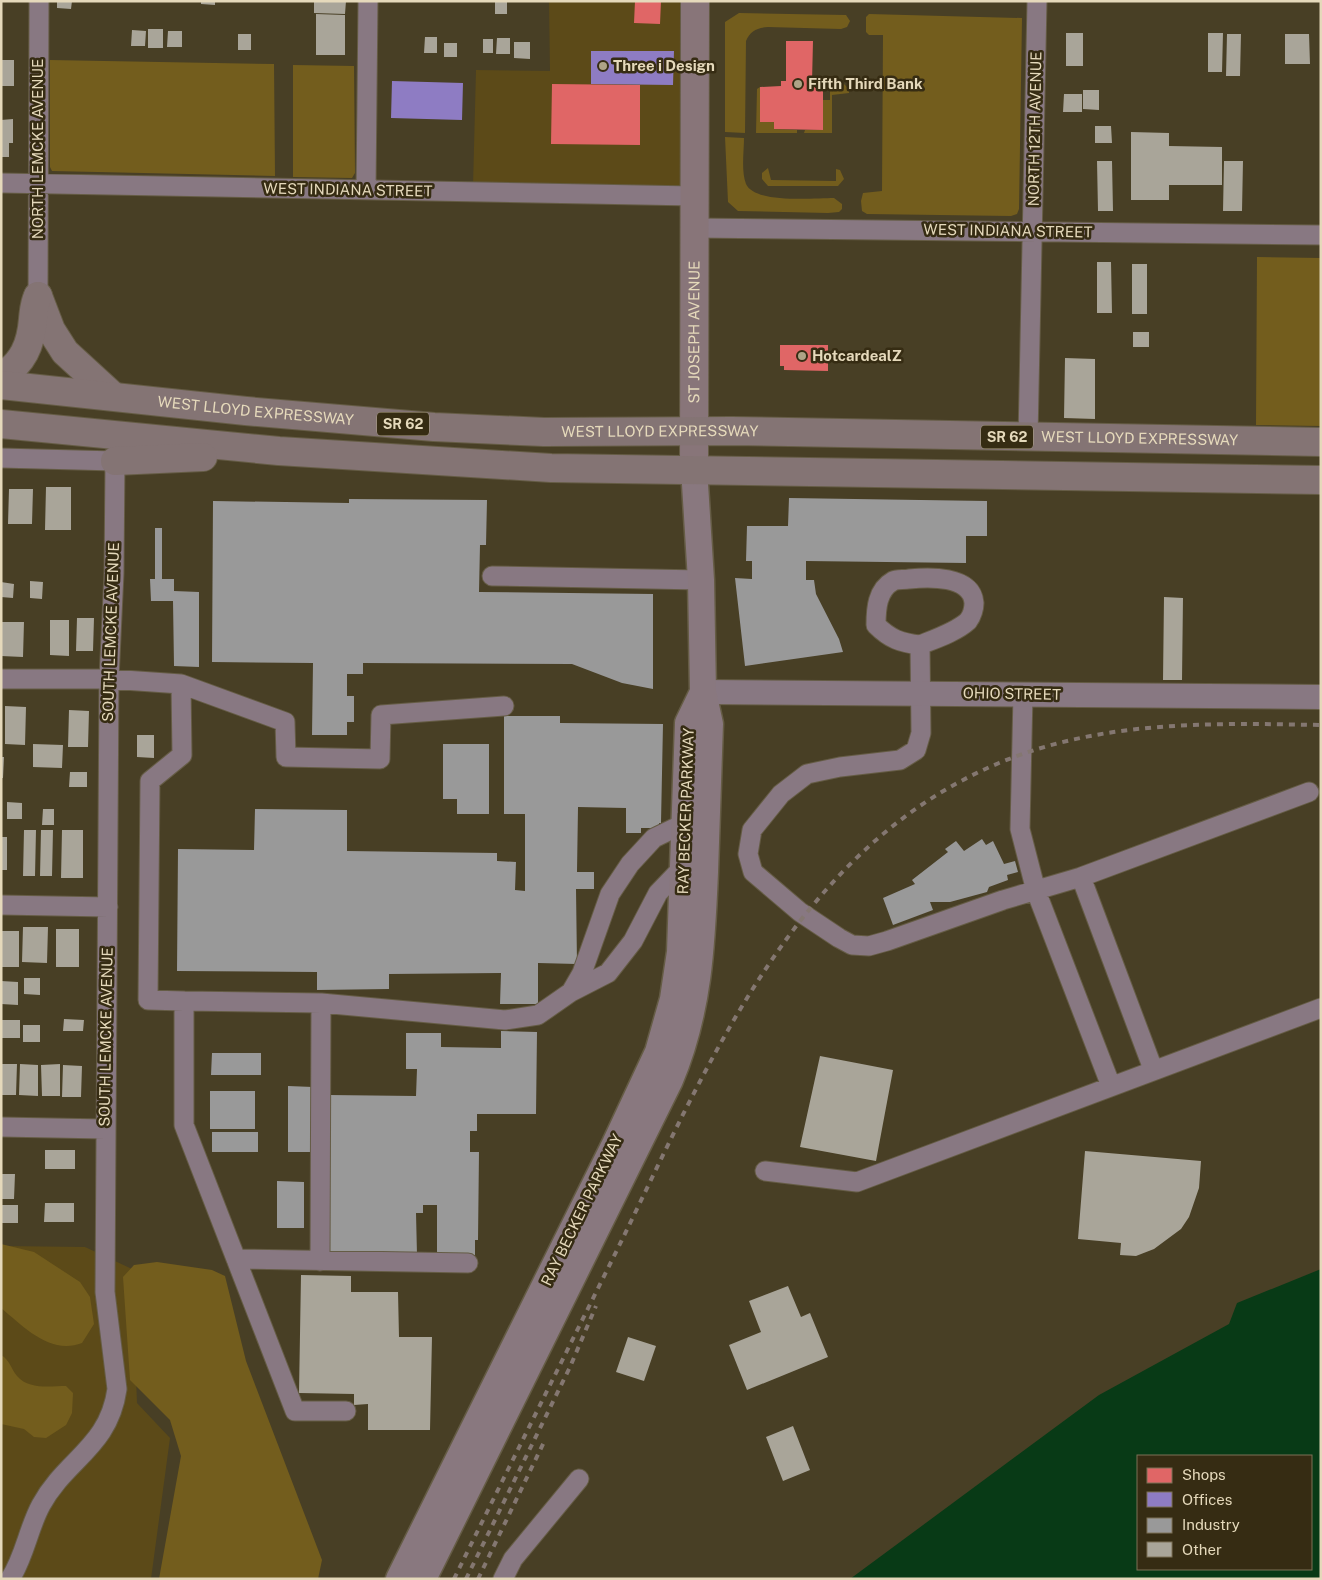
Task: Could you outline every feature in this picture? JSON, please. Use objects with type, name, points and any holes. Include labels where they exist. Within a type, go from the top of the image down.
[{"type":"highway","points":[[1,377],[18,363],[29,344],[34,304],[38,296]]},
{"type":"highway","points":[[38,296],[51,330],[65,352],[113,396]]},
{"type":"highway","name":"WEST LLOYD EXPRESSWAY","points":[[1,385],[246,411],[434,427],[544,432],[694,430],[1028,438],[1321,442]]},
{"type":"highway","name":"SR 62","points":[[1,424],[279,451],[551,468],[694,468],[1321,480]]},
{"type":"highway","points":[[114,461],[170,460],[279,451]]},
{"type":"main road","name":"ST JOSEPH AVENUE","points":[[695,1],[694,468],[701,580],[703,692]]},
{"type":"main road","name":"RAY BECKER PARKWAY","points":[[399,1579],[615,1144],[658,1052],[678,971],[688,723],[703,692]]},
{"type":"main road","name":"RAY BECKER PARKWAY","points":[[423,1579],[634,1153],[678,1059],[694,1003],[702,953],[710,724],[703,692]]},
{"type":"street","name":"NORTH LEMCKE AVENUE","points":[[38,296],[39,1]]},
{"type":"street","points":[[366,190],[368,1]]},
{"type":"street","name":"NORTH 12TH AVENUE","points":[[1028,438],[1036,1]]},
{"type":"street","name":"WEST INDIANA STREET","points":[[1,183],[694,196]]},
{"type":"street","name":"WEST INDIANA STREET","points":[[694,228],[1321,235]]},
{"type":"street","points":[[1,458],[114,461]]},
{"type":"street","name":"SOUTH LEMCKE AVENUE","points":[[10,1579],[24,1553],[31,1526],[41,1505],[64,1472],[95,1443],[108,1424],[115,1404],[117,1389],[105,1292],[109,680],[114,573],[114,461]]},
{"type":"street","points":[[492,576],[701,580]]},
{"type":"street","points":[[922,578],[948,580],[967,588],[973,597],[974,608],[969,620],[939,637],[920,644],[904,643],[889,638],[876,625],[876,607],[882,591],[894,580],[922,578]]},
{"type":"street","points":[[920,644],[921,733],[916,750],[900,760],[840,767],[806,774],[781,794],[752,830],[748,854],[753,872],[800,912],[852,945],[869,946],[887,941],[1036,890],[1081,877],[1309,792]]},
{"type":"street","points":[[1,679],[109,680],[181,684],[285,722],[286,757],[380,759],[381,715],[504,706]]},
{"type":"street","points":[[181,684],[182,755],[150,781],[148,1000],[321,1003],[506,1020],[538,1015],[571,992],[608,974],[633,941],[658,893],[683,867]]},
{"type":"street","name":"OHIO STREET","points":[[703,692],[1321,697]]},
{"type":"street","points":[[1023,694],[1020,829],[1036,890],[1111,1086]]},
{"type":"street","points":[[571,992],[582,973],[610,894],[630,864],[654,838],[685,822]]},
{"type":"street","points":[[1081,877],[1153,1069]]},
{"type":"street","points":[[1,905],[108,907]]},
{"type":"street","points":[[184,1001],[184,1125],[295,1410],[346,1411]]},
{"type":"street","points":[[320,1261],[321,1003]]},
{"type":"street","points":[[766,1171],[857,1182],[1153,1069],[1321,1008]]},
{"type":"street","points":[[1,1127],[105,1128]]},
{"type":"street","points":[[236,1259],[468,1263]]},
{"type":"street","points":[[503,1579],[513,1559],[579,1479]]},
{"type":"shaded area","points":[[549,1],[707,1],[703,191],[473,186],[476,70],[550,71]]},
{"type":"shaded area","points":[[739,13],[846,15],[850,21],[847,27],[841,29],[768,27],[752,32],[746,41],[745,133],[725,132],[725,22]]},
{"type":"shaded area","points":[[869,14],[1022,18],[1019,209],[1017,214],[1011,216],[867,214],[862,211],[861,201],[863,193],[882,191],[883,35],[869,35],[866,32],[866,17]]},
{"type":"shaded area","points":[[50,60],[274,64],[275,176],[52,171],[50,167]]},
{"type":"shaded area","points":[[293,65],[354,66],[355,173],[352,178],[293,177]]},
{"type":"shaded area","points":[[830,82],[842,82],[849,89],[849,93],[832,95],[832,133],[804,133],[805,130],[823,130],[823,100],[830,100]]},
{"type":"shaded area","points":[[760,87],[760,122],[774,122],[774,129],[797,130],[797,133],[756,133],[757,89]]},
{"type":"shaded area","points":[[725,137],[744,138],[744,173],[746,184],[752,190],[761,195],[773,197],[800,199],[834,198],[842,204],[842,209],[839,212],[828,213],[738,211],[728,202]]},
{"type":"shaded area","points":[[768,168],[771,180],[836,181],[836,169],[840,170],[844,179],[838,186],[768,186],[762,179],[762,173]]},
{"type":"shaded area","points":[[1257,257],[1321,258],[1321,426],[1256,425]]},
{"type":"shaded area","points":[[1,1244],[34,1252],[80,1282],[90,1297],[94,1324],[82,1343],[70,1346],[48,1342],[28,1331],[1,1308]]},
{"type":"shaded area","points":[[1,1246],[85,1247],[132,1269],[137,1403],[170,1438],[151,1579],[1,1579]]},
{"type":"shaded area","points":[[157,1262],[212,1270],[225,1276],[246,1361],[322,1560],[318,1579],[159,1579],[181,1456],[170,1420],[130,1380],[123,1277],[134,1265]]},
{"type":"shaded area","points":[[1321,1269],[1321,1579],[850,1579],[1099,1395],[1229,1324],[1237,1303]]},
{"type":"shaded area","points":[[1,1355],[17,1376],[27,1383],[40,1386],[66,1386],[73,1393],[72,1413],[66,1425],[46,1438],[34,1437],[24,1429],[1,1424]]},
{"type":"building: Shops","points":[[635,1],[661,1],[660,24],[634,23]]},
{"type":"building: Shops","name":"Fifth Third Bank","points":[[786,41],[813,41],[812,82],[815,82],[815,88],[823,88],[823,130],[774,129],[774,122],[760,122],[760,87],[781,86],[781,81],[786,81]]},
{"type":"building: Shops","points":[[552,84],[640,85],[640,145],[551,144]]},
{"type":"building: Shops","points":[[780,345],[828,345],[828,371],[784,370],[784,366],[780,366]]},
{"type":"building: Offices","points":[[591,51],[674,51],[673,85],[591,84]]},
{"type":"building: Offices","points":[[392,81],[463,83],[462,120],[391,118]]},
{"type":"building: Industry","points":[[789,498],[987,501],[987,536],[966,536],[966,563],[806,561],[806,580],[814,580],[816,594],[839,639],[843,652],[745,666],[735,578],[752,579],[752,561],[746,561],[747,526],[788,526]]},
{"type":"building: Industry","points":[[349,499],[487,500],[486,545],[480,545],[479,592],[653,594],[653,689],[622,683],[572,664],[363,663],[363,674],[347,674],[347,696],[354,696],[354,722],[347,722],[347,735],[312,735],[313,663],[212,662],[213,501],[349,503]]},
{"type":"building: Industry","points":[[155,528],[162,528],[162,579],[174,579],[174,591],[199,592],[199,667],[174,666],[173,601],[151,601],[150,579],[155,579]]},
{"type":"building: Industry","points":[[504,716],[560,716],[560,723],[663,724],[661,823],[659,823],[659,828],[641,828],[641,833],[626,833],[626,808],[578,807],[577,872],[594,872],[594,889],[576,889],[577,964],[538,963],[538,1004],[500,1004],[501,973],[389,974],[389,989],[317,990],[317,972],[177,971],[178,849],[254,850],[255,809],[347,810],[347,851],[497,853],[497,861],[516,862],[515,890],[525,891],[525,814],[504,814]]},
{"type":"building: Industry","points":[[443,744],[489,744],[489,814],[457,814],[457,799],[443,799]]},
{"type":"building: Industry","points":[[982,839],[986,845],[993,841],[1004,864],[1015,861],[1018,872],[1007,875],[1008,880],[989,887],[987,892],[950,902],[930,902],[933,910],[893,925],[883,898],[915,884],[912,880],[948,852],[945,849],[956,841],[964,851]]},
{"type":"building: Industry","points":[[501,1031],[537,1032],[536,1114],[477,1114],[477,1131],[470,1131],[470,1152],[479,1152],[478,1240],[475,1240],[475,1255],[437,1255],[437,1205],[423,1205],[423,1213],[416,1213],[417,1255],[328,1254],[329,1095],[416,1096],[417,1069],[406,1069],[406,1033],[441,1033],[441,1047],[501,1048]]},
{"type":"building: Industry","points":[[212,1053],[261,1053],[261,1075],[211,1075]]},
{"type":"building: Industry","points":[[288,1086],[313,1087],[312,1152],[288,1152]]},
{"type":"building: Industry","points":[[210,1091],[255,1091],[255,1129],[210,1129]]},
{"type":"building: Industry","points":[[212,1132],[258,1132],[258,1152],[212,1152]]},
{"type":"building: Industry","points":[[277,1181],[304,1182],[304,1228],[277,1228]]},
{"type":"building: Other","points":[[57,1],[72,1],[71,9],[57,8]]},
{"type":"building: Other","points":[[201,1],[215,1],[215,5],[201,4]]},
{"type":"building: Other","points":[[314,1],[346,1],[345,14],[314,13]]},
{"type":"building: Other","points":[[495,1],[507,1],[507,14],[495,14]]},
{"type":"building: Other","points":[[316,14],[345,15],[345,55],[316,55]]},
{"type":"building: Other","points":[[148,29],[163,29],[163,48],[148,48]]},
{"type":"building: Other","points":[[132,30],[146,31],[145,46],[131,46]]},
{"type":"building: Other","points":[[168,31],[182,31],[182,47],[167,47]]},
{"type":"building: Other","points":[[1066,33],[1083,33],[1083,66],[1066,66]]},
{"type":"building: Other","points":[[1208,33],[1223,33],[1222,72],[1208,72]]},
{"type":"building: Other","points":[[238,34],[251,34],[251,50],[238,50]]},
{"type":"building: Other","points":[[1227,34],[1241,34],[1240,76],[1226,76]]},
{"type":"building: Other","points":[[1285,34],[1309,34],[1310,64],[1285,64]]},
{"type":"building: Other","points":[[425,37],[437,37],[437,53],[424,53]]},
{"type":"building: Other","points":[[497,38],[510,38],[510,54],[496,54]]},
{"type":"building: Other","points":[[483,39],[493,39],[493,53],[483,53]]},
{"type":"building: Other","points":[[514,42],[530,42],[530,59],[514,58]]},
{"type":"building: Other","points":[[444,43],[457,43],[457,57],[444,57]]},
{"type":"building: Other","points":[[1,60],[14,60],[14,86],[1,86]]},
{"type":"building: Other","points":[[1083,90],[1099,90],[1099,110],[1083,109]]},
{"type":"building: Other","points":[[1064,94],[1082,94],[1082,112],[1063,112]]},
{"type":"building: Other","points":[[13,119],[13,143],[9,143],[9,157],[1,157],[1,120]]},
{"type":"building: Other","points":[[1095,126],[1111,126],[1112,143],[1095,143]]},
{"type":"building: Other","points":[[1131,132],[1169,133],[1169,146],[1222,147],[1222,185],[1169,185],[1169,200],[1131,200]]},
{"type":"building: Other","points":[[1097,161],[1112,161],[1113,211],[1098,211]]},
{"type":"building: Other","points":[[1224,161],[1243,161],[1242,211],[1223,211]]},
{"type":"building: Other","points":[[1097,262],[1111,262],[1112,313],[1097,313]]},
{"type":"building: Other","points":[[1132,264],[1147,264],[1147,314],[1132,314]]},
{"type":"building: Other","points":[[1133,332],[1149,332],[1149,347],[1133,347]]},
{"type":"building: Other","points":[[1065,358],[1095,359],[1095,419],[1064,418]]},
{"type":"building: Other","points":[[46,487],[71,487],[71,530],[45,530]]},
{"type":"building: Other","points":[[9,489],[33,489],[32,524],[8,524]]},
{"type":"building: Other","points":[[30,581],[43,582],[42,599],[30,598]]},
{"type":"building: Other","points":[[1,582],[14,584],[13,598],[1,597]]},
{"type":"building: Other","points":[[1164,597],[1183,598],[1182,680],[1163,680]]},
{"type":"building: Other","points":[[77,618],[94,618],[93,651],[76,651]]},
{"type":"building: Other","points":[[50,620],[69,620],[69,656],[50,655]]},
{"type":"building: Other","points":[[1,622],[24,622],[23,657],[1,656]]},
{"type":"building: Other","points":[[5,706],[26,707],[25,745],[5,744]]},
{"type":"building: Other","points":[[69,710],[89,711],[88,747],[68,747]]},
{"type":"building: Other","points":[[137,735],[154,735],[154,758],[137,757]]},
{"type":"building: Other","points":[[33,744],[63,745],[62,768],[33,767]]},
{"type":"building: Other","points":[[1,757],[4,757],[3,778],[1,778]]},
{"type":"building: Other","points":[[70,772],[87,772],[87,787],[69,787]]},
{"type":"building: Other","points":[[7,802],[22,803],[22,819],[7,819]]},
{"type":"building: Other","points":[[43,809],[54,809],[54,825],[42,825]]},
{"type":"building: Other","points":[[24,830],[36,830],[35,876],[23,876]]},
{"type":"building: Other","points":[[41,830],[53,830],[52,876],[40,876]]},
{"type":"building: Other","points":[[62,830],[83,830],[83,878],[61,878]]},
{"type":"building: Other","points":[[1,837],[7,837],[7,870],[1,870]]},
{"type":"building: Other","points":[[23,927],[48,927],[47,963],[22,962]]},
{"type":"building: Other","points":[[56,929],[79,929],[79,967],[56,967]]},
{"type":"building: Other","points":[[1,931],[19,931],[19,967],[1,967]]},
{"type":"building: Other","points":[[24,978],[40,978],[40,995],[24,994]]},
{"type":"building: Other","points":[[1,981],[18,982],[18,1005],[1,1004]]},
{"type":"building: Other","points":[[64,1019],[84,1020],[83,1031],[63,1031]]},
{"type":"building: Other","points":[[1,1020],[20,1020],[20,1038],[1,1038]]},
{"type":"building: Other","points":[[23,1025],[40,1025],[40,1042],[23,1042]]},
{"type":"building: Other","points":[[820,1056],[893,1070],[876,1161],[800,1147]]},
{"type":"building: Other","points":[[1,1064],[17,1064],[16,1095],[1,1095]]},
{"type":"building: Other","points":[[20,1064],[38,1065],[38,1096],[19,1095]]},
{"type":"building: Other","points":[[60,1064],[60,1096],[42,1096],[41,1065]]},
{"type":"building: Other","points":[[63,1065],[82,1066],[81,1097],[62,1097]]},
{"type":"building: Other","points":[[45,1150],[75,1150],[75,1169],[45,1169]]},
{"type":"building: Other","points":[[1085,1151],[1201,1161],[1199,1188],[1189,1217],[1181,1229],[1154,1249],[1136,1256],[1120,1255],[1121,1243],[1078,1239]]},
{"type":"building: Other","points":[[1,1174],[15,1174],[14,1199],[1,1199]]},
{"type":"building: Other","points":[[45,1203],[74,1203],[74,1222],[44,1222]]},
{"type":"building: Other","points":[[1,1205],[18,1205],[18,1223],[1,1223]]},
{"type":"building: Other","points":[[301,1275],[351,1276],[351,1292],[398,1292],[399,1337],[432,1337],[430,1430],[368,1430],[368,1404],[354,1405],[354,1394],[299,1393]]},
{"type":"building: Other","points":[[788,1286],[801,1317],[810,1313],[828,1357],[747,1390],[729,1345],[761,1332],[749,1301]]},
{"type":"building: Other","points":[[628,1337],[656,1346],[644,1381],[616,1372]]},
{"type":"building: Other","points":[[793,1426],[810,1470],[783,1481],[766,1437]]},
{"type":"railway","points":[[454,1579],[686,1108],[724,1037],[766,969],[812,906],[866,849],[928,801],[999,763],[1038,749],[1077,739],[1157,727],[1239,724],[1321,725]]},
{"type":"railway","points":[[466,1579],[570,1367],[596,1306]]},
{"type":"railway","points":[[478,1579],[544,1442]]},
{"type":"place","name":"Three i Design","points":[[603,66]]},
{"type":"place","name":"Fifth Third Bank","points":[[798,84]]},
{"type":"place","name":"HotcardealZ","points":[[802,356]]}]
